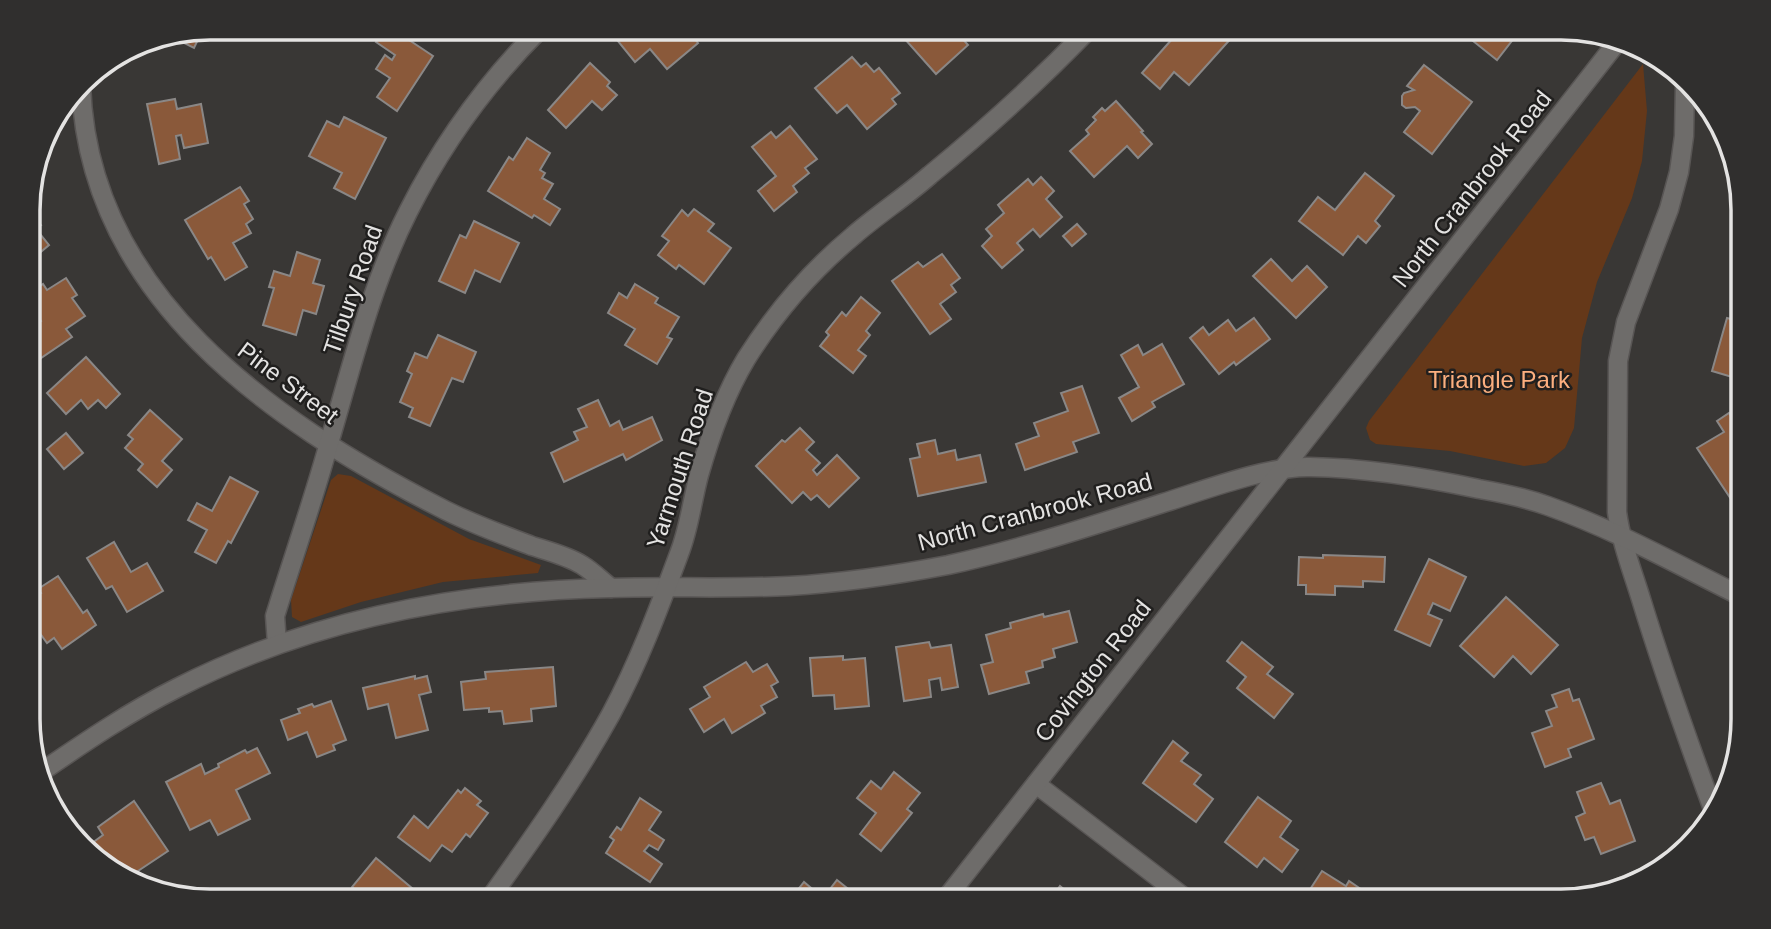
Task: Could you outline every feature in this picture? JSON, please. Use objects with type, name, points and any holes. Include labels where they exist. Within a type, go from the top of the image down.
[{"type":"street","name":"Yarmouth Road","points":[[497,889],[611,714],[681,551],[699,474],[728,396],[744,363],[786,303],[818,268],[1006,110],[1077,40]]},
{"type":"street","name":"Tilbury Road","points":[[277,645],[275,616],[377,284],[421,187],[471,108],[529,41]]},
{"type":"street","name":"North Cranbrook Road","points":[[48,767],[94,735],[148,703],[221,667],[277,645],[353,621],[449,601],[497,595],[611,588],[792,585],[947,565],[1062,536],[1212,487],[1280,470],[1331,409],[1612,48]]},
{"type":"street","points":[[1685,94],[1684,136],[1679,172],[1669,209],[1626,322],[1618,361],[1616,471],[1620,535],[1677,713],[1710,800]]},
{"type":"street","name":"Pine Street","points":[[82,99],[89,156],[113,220],[150,287],[189,333],[229,373],[284,415],[329,444],[439,507],[483,528],[580,564],[611,588]]},
{"type":"street","points":[[1280,470],[1306,467],[1415,476],[1544,504],[1620,535],[1731,591]]},
{"type":"street","name":"Covington Road","points":[[954,888],[1280,470]]},
{"type":"street","points":[[1036,784],[1172,888]]},
{"type":"green space","name":"Triangle Park","points":[[1643,64],[1647,111],[1642,161],[1632,198],[1597,282],[1582,338],[1574,428],[1565,448],[1546,463],[1524,466],[1450,451],[1376,444],[1370,440],[1366,428],[1369,421]]},
{"type":"green space","points":[[338,474],[351,476],[469,539],[541,565],[538,573],[443,582],[361,602],[301,622],[292,617],[291,600],[331,480]]},
{"type":"building","points":[[906,40],[964,40],[968,45],[936,74]]},
{"type":"building","points":[[1171,40],[1229,40],[1189,85],[1174,72],[1160,89],[1142,73]]},
{"type":"building","points":[[1474,40],[1513,40],[1497,60]]},
{"type":"building","points":[[197,41],[194,48],[184,43]]},
{"type":"building","points":[[410,41],[433,56],[397,111],[377,97],[390,78],[376,69],[385,55],[392,60],[395,55],[376,42]]},
{"type":"building","points":[[618,41],[696,41],[698,43],[667,69],[650,49],[635,62]]},
{"type":"building","points":[[852,57],[861,67],[866,63],[874,72],[879,68],[900,93],[892,99],[896,104],[867,129],[847,105],[837,113],[815,88]]},
{"type":"building","points":[[590,63],[610,82],[607,86],[617,95],[602,110],[592,101],[566,128],[548,110]]},
{"type":"building","points":[[1424,65],[1472,102],[1432,154],[1404,132],[1420,111],[1415,107],[1406,108],[1402,105],[1402,96],[1414,90],[1407,86]]},
{"type":"building","points":[[175,99],[177,109],[201,104],[208,143],[184,148],[181,135],[176,136],[180,159],[159,164],[147,104]]},
{"type":"building","points":[[1116,101],[1152,144],[1138,158],[1127,146],[1094,177],[1070,151],[1089,134],[1086,130],[1096,120],[1093,117],[1102,108],[1105,111]]},
{"type":"building","points":[[344,117],[386,138],[355,199],[334,188],[342,173],[309,156],[327,121],[339,127]]},
{"type":"building","points":[[790,126],[817,159],[805,168],[809,173],[793,186],[797,192],[774,211],[758,191],[776,176],[752,147],[771,132],[776,138]]},
{"type":"building","points":[[527,138],[550,153],[540,170],[545,173],[542,178],[553,184],[544,199],[560,209],[550,225],[534,215],[532,218],[488,191],[509,157],[513,160]]},
{"type":"building","points":[[1365,173],[1394,196],[1375,221],[1380,226],[1366,243],[1358,236],[1343,255],[1299,221],[1318,197],[1335,210]]},
{"type":"building","points":[[1041,177],[1054,191],[1046,199],[1062,217],[1040,237],[1033,229],[1017,243],[1023,250],[1002,268],[982,246],[992,236],[986,229],[1004,213],[998,205],[1028,179],[1033,185]]},
{"type":"building","points":[[240,187],[249,201],[244,204],[253,219],[246,224],[251,233],[233,243],[247,267],[225,280],[211,257],[208,259],[185,220]]},
{"type":"building","points":[[694,209],[714,224],[708,231],[731,248],[704,284],[679,265],[676,269],[658,255],[669,241],[662,236],[682,210],[688,216]]},
{"type":"building","points":[[474,221],[519,243],[500,282],[475,270],[465,293],[439,281],[460,235],[466,238]]},
{"type":"building","points":[[1077,224],[1086,234],[1072,246],[1063,236]]},
{"type":"building","points":[[41,235],[49,245],[41,252]]},
{"type":"building","points":[[297,252],[320,260],[313,283],[324,286],[316,314],[303,310],[296,335],[263,325],[274,288],[269,287],[274,271],[290,276]]},
{"type":"building","points":[[942,254],[960,278],[951,285],[956,292],[940,304],[951,319],[930,334],[892,281],[918,262],[923,267]]},
{"type":"building","points":[[1271,259],[1292,281],[1307,266],[1327,287],[1296,318],[1253,276]]},
{"type":"building","points":[[66,278],[77,295],[72,298],[85,316],[66,329],[72,337],[41,358],[41,286],[43,284],[47,290]]},
{"type":"building","points":[[635,284],[658,298],[655,303],[679,317],[667,337],[672,339],[657,364],[625,345],[635,329],[608,313],[619,293],[627,298]]},
{"type":"building","points":[[861,297],[880,313],[866,331],[870,335],[858,350],[866,356],[853,373],[820,346],[829,335],[826,332],[842,312],[846,316]]},
{"type":"building","points":[[1254,318],[1270,339],[1236,365],[1234,362],[1219,374],[1190,338],[1203,327],[1209,335],[1228,320],[1236,331]]},
{"type":"building","points":[[1727,318],[1731,319],[1731,377],[1712,371]]},
{"type":"building","points":[[438,335],[476,352],[463,382],[452,378],[430,426],[409,417],[413,408],[400,402],[412,374],[407,371],[415,353],[427,358]]},
{"type":"building","points":[[1162,344],[1184,384],[1152,402],[1155,407],[1132,421],[1119,398],[1139,387],[1121,355],[1138,345],[1143,355]]},
{"type":"building","points":[[86,357],[120,394],[106,408],[98,400],[88,409],[81,400],[66,414],[47,393]]},
{"type":"building","points":[[1082,386],[1099,433],[1073,442],[1077,452],[1025,470],[1016,444],[1039,436],[1034,423],[1068,411],[1061,393]]},
{"type":"building","points":[[598,400],[610,426],[619,421],[623,430],[652,417],[662,440],[626,460],[623,454],[564,482],[551,453],[578,440],[574,432],[587,427],[578,409]]},
{"type":"building","points":[[150,410],[182,439],[162,461],[172,470],[157,487],[138,470],[143,464],[125,448],[133,439],[128,435]]},
{"type":"building","points":[[1729,413],[1731,416],[1731,499],[1697,448],[1724,432],[1717,421]]},
{"type":"building","points":[[800,428],[814,442],[806,450],[820,463],[813,470],[817,475],[837,455],[859,478],[829,507],[817,495],[811,500],[803,492],[792,503],[756,466],[782,440],[785,442]]},
{"type":"building","points":[[66,433],[83,453],[64,469],[47,449]]},
{"type":"building","points":[[935,440],[938,454],[955,450],[957,460],[980,455],[986,482],[918,496],[910,459],[920,457],[917,444]]},
{"type":"building","points":[[230,477],[258,492],[231,543],[228,541],[216,563],[195,552],[207,530],[188,520],[197,503],[212,511]]},
{"type":"building","points":[[114,542],[131,572],[147,563],[163,591],[127,612],[112,586],[106,589],[87,558]]},
{"type":"building","points":[[1323,555],[1385,557],[1384,582],[1363,581],[1363,587],[1335,586],[1335,595],[1306,594],[1306,585],[1298,585],[1299,557],[1323,558]]},
{"type":"building","points":[[1429,559],[1466,577],[1450,611],[1433,603],[1428,614],[1442,620],[1430,646],[1395,630]]},
{"type":"building","points":[[58,576],[83,613],[87,610],[96,625],[62,649],[54,638],[47,643],[40,634],[40,588]]},
{"type":"building","points":[[1506,597],[1558,645],[1531,674],[1513,656],[1494,677],[1460,646]]},
{"type":"building","points":[[1069,611],[1077,642],[1053,649],[1055,657],[1042,661],[1043,667],[1026,672],[1029,683],[989,694],[981,665],[993,662],[986,635],[1011,628],[1010,623],[1043,614],[1044,617]]},
{"type":"building","points":[[929,642],[931,648],[951,645],[958,687],[942,690],[940,678],[929,680],[931,697],[904,701],[896,647]]},
{"type":"building","points":[[1242,642],[1273,667],[1267,674],[1293,694],[1274,718],[1237,688],[1246,677],[1227,661]]},
{"type":"building","points":[[843,656],[843,660],[865,658],[869,706],[835,709],[834,695],[813,696],[810,658]]},
{"type":"building","points":[[746,662],[753,672],[767,664],[778,682],[771,686],[777,697],[761,706],[765,713],[732,733],[724,719],[704,732],[690,709],[710,697],[704,687]]},
{"type":"building","points":[[553,667],[556,706],[531,709],[532,721],[504,724],[502,711],[489,712],[489,708],[464,710],[461,682],[486,679],[485,672]]},
{"type":"building","points":[[415,676],[415,679],[427,676],[431,692],[419,695],[428,730],[396,738],[388,704],[368,709],[363,688]]},
{"type":"building","points":[[1569,689],[1573,701],[1579,699],[1594,739],[1568,749],[1571,757],[1545,767],[1532,733],[1552,726],[1546,711],[1557,707],[1552,695]]},
{"type":"building","points":[[331,701],[346,740],[333,745],[335,750],[317,757],[307,732],[288,740],[281,720],[300,713],[298,709]]},
{"type":"building","points":[[1173,741],[1188,753],[1181,761],[1201,775],[1194,784],[1213,799],[1196,822],[1143,783]]},
{"type":"building","points":[[257,748],[270,773],[236,790],[250,819],[218,835],[210,820],[190,830],[166,782],[201,764],[205,774],[245,750],[247,753]]},
{"type":"building","points":[[894,772],[920,793],[907,809],[912,813],[881,851],[860,834],[876,813],[857,798],[871,781],[881,789]]},
{"type":"building","points":[[1601,783],[1610,804],[1620,800],[1635,841],[1601,854],[1594,837],[1585,840],[1576,817],[1585,813],[1577,792]]},
{"type":"building","points":[[465,788],[481,801],[477,805],[488,813],[470,837],[466,834],[452,852],[442,845],[430,861],[398,837],[414,816],[428,828],[458,790],[461,793]]},
{"type":"building","points":[[1258,797],[1291,821],[1280,837],[1298,850],[1282,872],[1264,858],[1257,867],[1225,842]]},
{"type":"building","points":[[640,798],[661,812],[649,830],[664,840],[658,850],[649,845],[644,851],[662,864],[650,882],[606,853],[614,840],[610,837],[617,827],[621,830]]},
{"type":"building","points":[[134,801],[168,851],[138,871],[139,873],[116,860],[93,842],[103,835],[98,827]]},
{"type":"building","points":[[376,858],[413,889],[354,889],[352,887]]},
{"type":"building","points":[[1322,871],[1346,886],[1349,881],[1359,888],[1311,888]]},
{"type":"building","points":[[837,880],[848,889],[830,889]]},
{"type":"building","points":[[804,882],[812,889],[799,889]]}]
